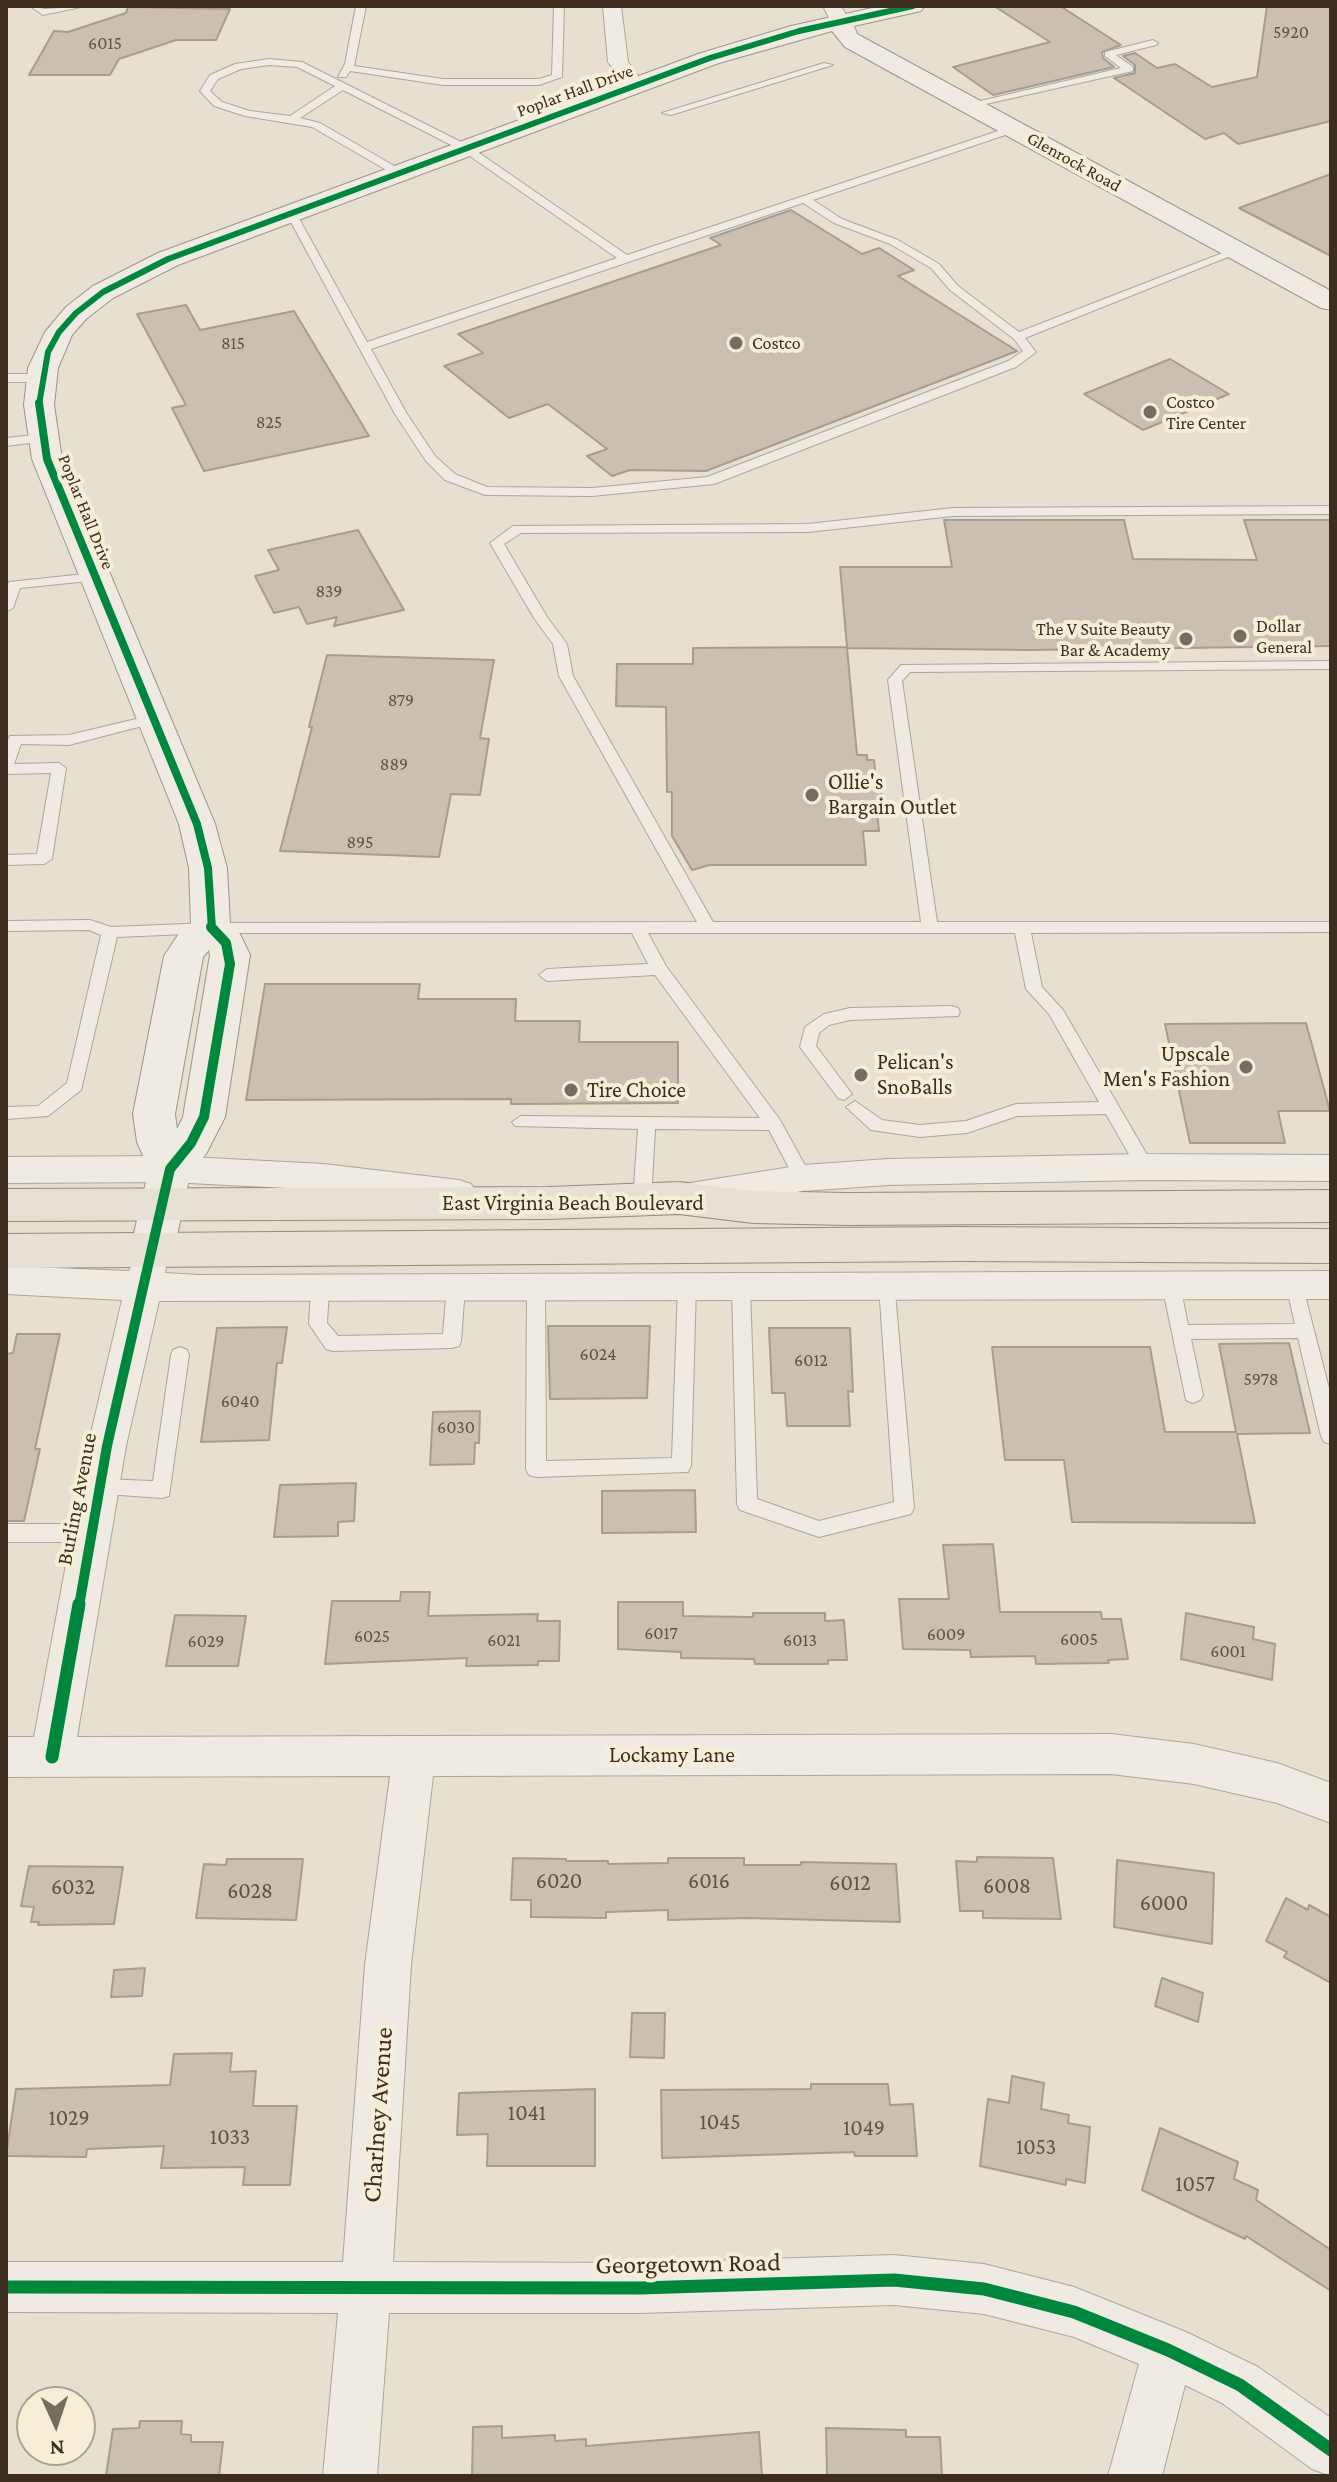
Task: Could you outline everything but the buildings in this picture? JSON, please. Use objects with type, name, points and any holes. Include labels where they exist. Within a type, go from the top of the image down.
[{"type":"main road","name":"East Virginia Beach Boulevard","points":[[6,1205],[166,1187],[549,1203],[660,1199],[753,1207],[847,1209],[1331,1206]]},
{"type":"main road","name":"East Virginia Beach Boulevard","points":[[6,1251],[147,1269],[944,1244],[1331,1246]]},
{"type":"street","points":[[612,6],[618,62],[635,85]]},
{"type":"street","name":"Poplar Hall Drive","points":[[147,1269],[166,1187],[204,1117],[230,964],[226,943],[211,928],[208,868],[197,824],[47,459],[39,405],[48,352],[59,332],[76,313],[103,292],[168,259],[635,85],[836,14],[913,6]]},
{"type":"street","name":"Glenrock Road","points":[[836,14],[847,38],[853,42],[1331,302]]},
{"type":"street","points":[[660,1199],[803,1178],[888,1172],[1145,1167],[1331,1168]]},
{"type":"street","points":[[6,1170],[166,1187]]},
{"type":"street","points":[[6,1280],[147,1269],[320,1288],[1331,1285]]},
{"type":"street","name":"Burling Avenue","points":[[52,1757],[99,1487],[147,1269]]},
{"type":"street","name":"Lockamy Lane","points":[[6,1757],[1111,1754],[1194,1764],[1277,1783],[1331,1803]]},
{"type":"street","name":"Charlney Avenue","points":[[350,2476],[388,1965],[414,1755]]},
{"type":"street","name":"Georgetown Road","points":[[6,2287],[640,2288],[894,2280],[984,2289],[1059,2308],[1168,2350],[1240,2385],[1331,2450]]},
{"type":"street","points":[[1135,2476],[1168,2350]]},
{"type":"lane","points":[[35,6],[43,12],[81,6]]},
{"type":"lane","points":[[292,119],[338,84],[348,68],[361,6]]},
{"type":"lane","points":[[348,68],[443,82],[539,82],[557,77],[559,6]]},
{"type":"lane","points":[[968,105],[1129,69],[1108,54],[1153,43]]},
{"type":"lane","points":[[399,173],[328,131],[292,119],[232,110],[218,104],[205,91],[214,77],[225,71],[256,63],[299,64],[465,148],[625,259]]},
{"type":"lane","points":[[667,113],[828,65]]},
{"type":"lane","points":[[364,347],[1013,129]]},
{"type":"lane","points":[[291,213],[416,437],[450,477],[485,491],[592,492],[709,481],[1012,364],[1030,352],[1018,337],[968,300],[935,266],[894,242],[838,221],[804,199]]},
{"type":"lane","points":[[1018,337],[1237,251]]},
{"type":"lane","points":[[7,376],[42,378]]},
{"type":"lane","points":[[6,442],[42,438]]},
{"type":"lane","points":[[708,927],[566,676],[560,644],[497,543],[518,529],[808,528],[953,512],[1331,510]]},
{"type":"lane","points":[[6,608],[9,584],[94,577]]},
{"type":"lane","points":[[930,927],[895,680],[906,668],[1331,665]]},
{"type":"lane","points":[[59,768],[6,768],[15,739],[69,740],[153,719]]},
{"type":"lane","points":[[6,860],[44,859],[59,768],[69,740]]},
{"type":"lane","points":[[6,926],[90,925],[110,932],[211,928],[1331,927]]},
{"type":"lane","points":[[1022,927],[1034,989],[1055,1010],[1145,1167]]},
{"type":"lane","points":[[637,928],[659,969],[774,1124],[803,1178]]},
{"type":"lane","points":[[6,1113],[42,1112],[75,1086],[110,932]]},
{"type":"lane","points":[[547,975],[659,969]]},
{"type":"lane","points":[[952,1012],[850,1014],[824,1020],[811,1031],[808,1047],[850,1100],[877,1126],[920,1131],[967,1127],[1016,1110],[1111,1108]]},
{"type":"lane","points":[[521,1122],[774,1124]]},
{"type":"lane","points":[[647,1124],[660,1199]]},
{"type":"lane","points":[[1171,1285],[1193,1395]]},
{"type":"lane","points":[[1295,1285],[1331,1436]]},
{"type":"lane","points":[[536,1286],[536,1469],[681,1466],[687,1286]]},
{"type":"lane","points":[[741,1286],[747,1504],[819,1529],[904,1508],[888,1286]]},
{"type":"lane","points":[[320,1288],[318,1324],[333,1344],[452,1341],[456,1287]]},
{"type":"lane","points":[[1181,1332],[1306,1331]]},
{"type":"lane","points":[[99,1487],[162,1490],[180,1355]]},
{"type":"lane","points":[[6,1533],[91,1533]]},
{"type":"cycle path","points":[[52,1757],[107,1446],[170,1169],[191,1143],[204,1117],[230,964],[226,943],[211,928],[208,868],[197,824],[47,459],[39,405],[48,352],[59,332],[76,313],[103,292],[168,259],[710,58],[799,31],[913,6]]},
{"type":"cycle path","points":[[6,2287],[640,2288],[894,2280],[984,2289],[1074,2312],[1168,2350],[1240,2385],[1331,2450]]},
{"type":"place","name":"Costco","points":[[736,343]]},
{"type":"place","name":"Costco Tire Center","points":[[1150,412]]},
{"type":"place","name":"Dollar General","points":[[1240,636]]},
{"type":"place","name":"The V Suite Beauty Bar & Academy","points":[[1186,639]]},
{"type":"place","name":"Ollie's Bargain Outlet","points":[[812,795]]},
{"type":"place","name":"Upscale Men's Fashion","points":[[1246,1067]]},
{"type":"place","name":"Pelican's SnoBalls","points":[[861,1075]]},
{"type":"place","name":"Tire Choice","points":[[571,1090]]}]
